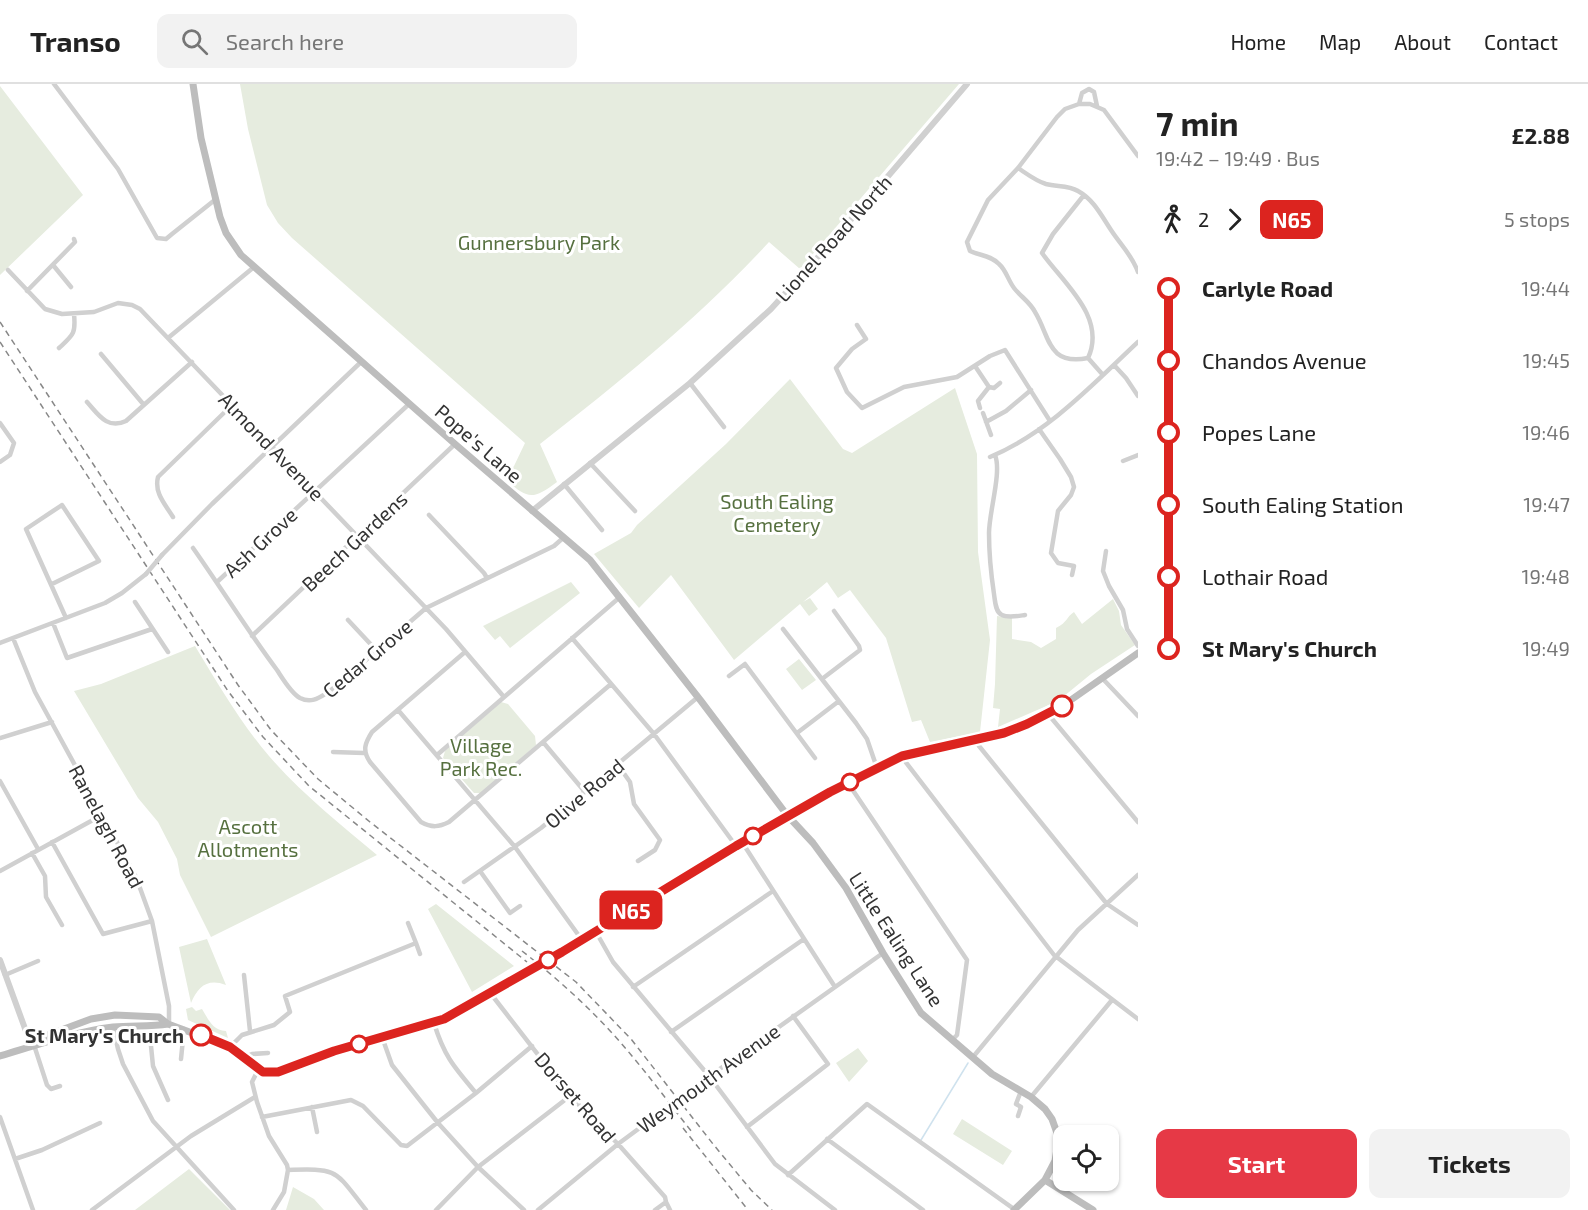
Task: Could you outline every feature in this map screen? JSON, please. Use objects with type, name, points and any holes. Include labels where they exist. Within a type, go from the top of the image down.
[{"type":"main road","name":"Pope's Lane","points":[[193,84],[201,138],[216,199],[226,233],[232,244],[254,267],[361,362],[590,560],[698,697],[787,816]]},
{"type":"main road","points":[[34,1045],[48,1035],[91,1019],[109,1016],[159,1017],[169,1024],[230,1047],[263,1072],[285,1070],[334,1051],[434,1023],[460,1012],[739,844],[848,783],[902,756],[1004,733],[1048,714],[1138,652]]},
{"type":"main road","name":"Little Ealing Lane","points":[[787,816],[813,843],[846,888],[921,1013],[992,1074],[1031,1097],[1049,1114],[1057,1133],[1056,1157],[1046,1180]]},
{"type":"main road","points":[[0,1056],[34,1045],[114,1027],[150,1031],[169,1024]]},
{"type":"main road","points":[[1014,1210],[1046,1180],[1093,1210]]},
{"type":"street","points":[[54,84],[118,169],[157,238],[166,238],[216,199]]},
{"type":"street","name":"Lionel Road North","points":[[532,511],[690,383],[787,293],[967,84]]},
{"type":"street","points":[[1079,104],[1082,93],[1089,89],[1094,92],[1097,106]]},
{"type":"street","points":[[1088,358],[1068,359],[1056,352],[1045,337],[1035,311],[1014,288],[1004,269],[990,256],[973,252],[967,245],[988,200],[1018,168],[1065,109],[1079,104],[1097,106],[1104,110],[1138,156]]},
{"type":"street","points":[[1018,168],[1035,180],[1068,187],[1084,195],[1099,210],[1136,264],[1138,272]]},
{"type":"street","points":[[1084,195],[1053,234],[1042,253],[1070,287],[1085,312],[1093,339],[1088,358]]},
{"type":"street","points":[[27,291],[75,242],[74,239]]},
{"type":"street","points":[[53,265],[71,287]]},
{"type":"street","points":[[168,338],[254,267]]},
{"type":"street","name":"Almond Avenue","points":[[8,270],[45,309],[62,314],[74,314],[94,312],[118,303],[140,309],[426,608],[504,697]]},
{"type":"street","points":[[59,348],[73,336],[74,314]]},
{"type":"street","points":[[857,325],[866,339],[852,349],[836,368],[847,392],[862,408],[904,387],[948,380],[1005,350],[1050,421]]},
{"type":"street","points":[[1025,615],[1010,617],[1001,615],[995,603],[989,532],[998,467],[992,456],[1020,442],[1050,421],[1138,342]]},
{"type":"street","points":[[101,354],[144,405]]},
{"type":"street","points":[[1088,358],[1103,375]]},
{"type":"street","points":[[87,402],[106,422],[118,425],[126,421],[192,362]]},
{"type":"street","points":[[0,643],[113,598],[146,574],[183,532],[361,362]]},
{"type":"street","points":[[1114,365],[1138,396]]},
{"type":"street","points":[[975,366],[989,387]]},
{"type":"street","points":[[983,378],[990,374]]},
{"type":"street","points":[[989,387],[994,388],[1000,382]]},
{"type":"street","points":[[690,383],[724,427]]},
{"type":"street","points":[[989,387],[978,399],[991,435]]},
{"type":"street","points":[[986,422],[1006,411],[1031,390]]},
{"type":"street","name":"Ash Grove","points":[[217,582],[409,404]]},
{"type":"street","points":[[173,517],[159,495],[156,486],[158,477],[232,405]]},
{"type":"street","points":[[0,423],[14,443],[10,455],[0,462]]},
{"type":"street","points":[[1039,429],[1074,483],[1071,495],[1058,511],[1051,554],[1058,563],[1074,566],[1072,575]]},
{"type":"street","name":"Beech Gardens","points":[[252,636],[455,444]]},
{"type":"street","points":[[1123,461],[1138,455]]},
{"type":"street","points":[[590,463],[635,512]]},
{"type":"street","points":[[564,484],[602,530]]},
{"type":"street","points":[[52,584],[99,561],[62,505],[27,529],[66,618]]},
{"type":"street","points":[[429,515],[487,578]]},
{"type":"street","name":"Cedar Grove","points":[[193,548],[291,689],[298,697],[317,700],[426,608],[554,546],[563,538]]},
{"type":"street","points":[[1106,551],[1103,571],[1123,610],[1127,629],[1138,646]]},
{"type":"street","points":[[437,755],[620,597]]},
{"type":"street","points":[[135,602],[168,652]]},
{"type":"street","points":[[822,680],[860,650],[834,611]]},
{"type":"street","points":[[348,620],[377,651]]},
{"type":"street","points":[[53,623],[67,658],[152,629]]},
{"type":"street","points":[[783,629],[867,739],[877,768]]},
{"type":"street","name":"Ranelagh Road","points":[[13,638],[26,674],[136,877],[152,921],[169,1006],[169,1024]]},
{"type":"street","points":[[572,639],[654,734],[739,844],[773,891],[835,987]]},
{"type":"street","points":[[465,652],[372,732],[365,742],[364,753],[370,762],[414,813],[428,825],[442,826],[611,684]]},
{"type":"street","points":[[729,675],[745,664],[815,758]]},
{"type":"street","points":[[1102,678],[1138,716]]},
{"type":"street","name":"Olive Road","points":[[464,882],[515,847],[585,792],[698,697]]},
{"type":"street","points":[[796,733],[839,701]]},
{"type":"street","points":[[398,710],[515,847],[582,940]]},
{"type":"street","points":[[1048,714],[1138,822]]},
{"type":"street","points":[[0,738],[52,723]]},
{"type":"street","points":[[976,739],[979,746],[1107,904],[1138,925]]},
{"type":"street","points":[[543,742],[585,792]]},
{"type":"street","points":[[333,752],[364,753]]},
{"type":"street","points":[[902,756],[1056,958],[1138,1019]]},
{"type":"street","points":[[618,765],[630,782],[634,804],[660,840],[655,850],[638,861]]},
{"type":"street","points":[[0,781],[38,849]]},
{"type":"street","points":[[848,783],[967,960],[957,1035],[952,1040]]},
{"type":"street","points":[[0,871],[102,815]]},
{"type":"street","points":[[52,842],[103,934],[152,921]]},
{"type":"street","points":[[32,853],[45,876],[46,897],[62,925]]},
{"type":"street","points":[[480,871],[510,913],[520,906]]},
{"type":"street","points":[[973,1057],[1078,930],[1138,875]]},
{"type":"street","points":[[633,987],[773,891]]},
{"type":"street","points":[[408,923],[420,954]]},
{"type":"street","points":[[596,932],[613,962],[709,1076],[775,1164],[835,1210]]},
{"type":"street","points":[[671,1032],[804,939]]},
{"type":"street","points":[[230,1047],[242,1035],[250,1031],[264,1030],[290,1012],[285,996],[416,944]]},
{"type":"street","name":"Weymouth Avenue","points":[[538,1210],[618,1144],[683,1095],[883,953]]},
{"type":"street","points":[[0,960],[34,1045],[47,1085],[51,1089],[60,1086]]},
{"type":"street","points":[[5,975],[38,961]]},
{"type":"street","points":[[244,975],[250,1031]]},
{"type":"street","name":"Dorset Road","points":[[491,994],[570,1096],[618,1144],[665,1199],[670,1210]]},
{"type":"street","points":[[1031,1097],[1112,1000]]},
{"type":"street","points":[[747,1127],[828,1064],[794,1016]]},
{"type":"street","points":[[434,1023],[442,1048],[476,1093]]},
{"type":"street","points":[[114,1027],[118,1050],[153,1122],[234,1210]]},
{"type":"street","points":[[181,1059],[184,1029]]},
{"type":"street","points":[[150,1031],[153,1066],[168,1100]]},
{"type":"street","points":[[382,1037],[392,1065],[438,1123],[478,1167],[524,1210]]},
{"type":"street","points":[[261,1117],[351,1100],[363,1106],[401,1145],[410,1145],[532,1046]]},
{"type":"street","points":[[243,1058],[252,1054],[268,1053]]},
{"type":"street","points":[[258,1070],[252,1082],[255,1097],[269,1136],[287,1164],[288,1170],[284,1192],[273,1210]]},
{"type":"street","points":[[1018,1116],[1021,1107],[1016,1104],[1021,1091]]},
{"type":"street","points":[[435,1210],[478,1167],[570,1096]]},
{"type":"street","points":[[92,1210],[191,1136],[255,1097]]},
{"type":"street","points":[[788,1175],[867,1104],[1014,1210]]},
{"type":"street","points":[[312,1107],[317,1132]]},
{"type":"street","points":[[0,1118],[33,1210]]},
{"type":"street","points":[[15,1159],[42,1150],[100,1123]]},
{"type":"street","points":[[827,1139],[923,1210]]},
{"type":"street","points":[[288,1170],[320,1169],[333,1172],[366,1210]]},
{"type":"street","points":[[655,1210],[665,1199]]},
{"type":"green space","name":"Gunnersbury Park","points":[[240,84],[959,84],[800,269],[769,242],[743,270],[659,348],[540,444],[557,482],[535,495],[530,495],[524,494],[504,478],[514,466],[525,443],[292,238],[278,223],[267,205],[248,129]]},
{"type":"green space","points":[[0,86],[83,195],[0,275]]},
{"type":"green space","name":"South Ealing Cemetery","points":[[790,379],[843,449],[852,453],[955,388],[977,454],[978,552],[990,640],[980,732],[930,742],[921,720],[912,722],[886,638],[850,590],[838,598],[827,582],[803,602],[810,598],[818,609],[809,616],[800,604],[734,660],[671,575],[639,608],[594,554],[631,533],[726,444]]},
{"type":"green space","points":[[571,582],[580,593],[510,648],[500,636],[495,640],[483,626]]},
{"type":"green space","points":[[1113,599],[1119,611],[1121,625],[1135,645],[1091,674],[1058,701],[998,727],[1000,709],[993,708],[997,616],[1012,618],[1012,639],[1031,642],[1041,648],[1056,639],[1056,628],[1074,612],[1082,624]]},
{"type":"green space","name":"Ascott Allotments","points":[[195,646],[239,716],[281,770],[377,855],[211,937],[180,875],[177,859],[158,822],[138,798],[74,691],[101,684]]},
{"type":"green space","points":[[799,659],[816,680],[802,690],[786,669]]},
{"type":"green space","name":"Village Park Rec.","points":[[501,702],[508,704],[535,736],[536,745],[481,793],[474,793],[443,758],[445,751]]},
{"type":"green space","points":[[436,904],[514,966],[472,992],[428,909]]},
{"type":"green space","points":[[207,939],[226,985],[214,982],[204,985],[191,1003],[179,947]]},
{"type":"green space","points":[[192,1007],[196,1011],[202,1009],[214,1026],[226,1031],[228,1038],[188,1020],[186,1009]]},
{"type":"green space","points":[[858,1048],[868,1061],[849,1082],[836,1063]]},
{"type":"green space","points":[[962,1119],[1012,1151],[1003,1165],[953,1134]]},
{"type":"green space","points":[[189,1169],[230,1210],[135,1210]]},
{"type":"green space","points":[[293,1187],[314,1199],[324,1210],[286,1210]]},
{"type":"waterway","points":[[921,1140],[968,1063]]},
{"type":"railway","points":[[0,322],[238,685],[271,730],[318,779],[370,822],[576,982],[631,1039],[713,1144],[751,1190],[772,1210]]},
{"type":"railway","points":[[0,342],[228,691],[263,737],[309,786],[527,962]]},
{"type":"railway","points":[[522,951],[594,1014],[640,1065],[692,1132]]},
{"type":"railway","points":[[683,1128],[748,1210]]},
{"type":"bus line","name":"N65","points":[[201,1035],[230,1047],[258,1070],[278,1072],[334,1051],[444,1019],[491,994],[830,792],[902,756],[1004,733],[1062,706]]},
{"type":"place","name":"St Mary's Church","points":[[201,1035]]}]
